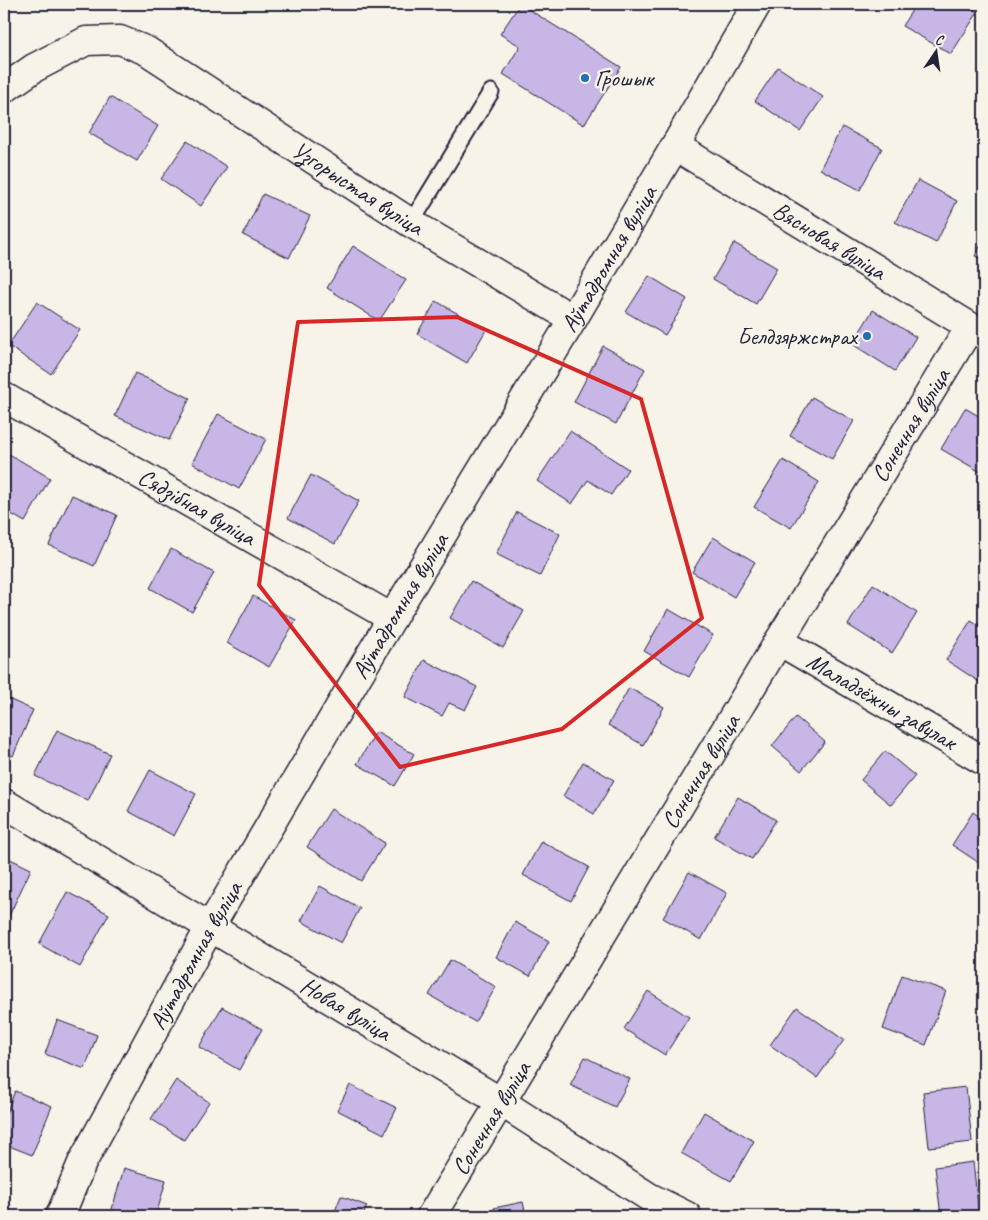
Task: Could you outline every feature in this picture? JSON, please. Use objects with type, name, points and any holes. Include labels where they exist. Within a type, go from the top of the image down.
[{"type":"street","name":"Аўтадромная вуліца","points":[[60,1216],[82,1163],[210,927],[392,618],[573,319],[757,4]]},
{"type":"street","name":"Узгорыстая вуліца","points":[[4,89],[34,68],[86,41],[120,40],[147,51],[411,223],[573,319]]},
{"type":"street","name":"Вясновая вуліца","points":[[675,146],[977,331]]},
{"type":"street","name":"Сонечная вуліца","points":[[430,1216],[501,1102],[778,641],[977,331]]},
{"type":"street","name":"Сядзібная вуліца","points":[[4,397],[392,618]]},
{"type":"street","name":"Маладзёжны завулак","points":[[778,641],[984,761]]},
{"type":"street","name":"Новая вуліца","points":[[4,803],[501,1102],[648,1197],[687,1216]]},
{"type":"lane","points":[[411,223],[491,92]]},
{"type":"highlighted area","points":[[457,317],[641,399],[702,618],[562,729],[400,767],[259,585],[298,322]]},
{"type":"building","points":[[520,4],[621,67],[584,125],[503,74],[520,46],[500,34]]},
{"type":"building","points":[[916,4],[964,4],[978,12],[951,54],[902,26]]},
{"type":"building","points":[[778,67],[823,97],[800,131],[755,101]]},
{"type":"building","points":[[110,97],[158,126],[137,161],[89,133]]},
{"type":"building","points":[[842,127],[882,148],[860,190],[820,169]]},
{"type":"building","points":[[187,141],[227,167],[201,206],[161,179]]},
{"type":"building","points":[[918,180],[957,201],[936,243],[895,222]]},
{"type":"building","points":[[263,194],[310,216],[289,258],[243,235]]},
{"type":"building","points":[[984,239],[984,261],[975,256]]},
{"type":"building","points":[[734,243],[777,268],[756,304],[713,279]]},
{"type":"building","points":[[353,246],[406,280],[379,321],[327,288]]},
{"type":"building","points":[[649,276],[687,299],[665,335],[626,312]]},
{"type":"building","points":[[436,301],[486,330],[467,363],[417,334]]},
{"type":"building","points":[[37,302],[80,330],[51,374],[8,346]]},
{"type":"building","points":[[873,310],[916,337],[895,371],[852,344]]},
{"type":"building","points":[[603,346],[645,369],[616,424],[574,402]]},
{"type":"building","points":[[135,373],[190,398],[169,440],[115,416]]},
{"type":"building","points":[[812,397],[854,421],[832,459],[790,436]]},
{"type":"building","points":[[965,408],[984,419],[984,474],[941,449]]},
{"type":"building","points":[[218,414],[266,439],[239,489],[192,463]]},
{"type":"building","points":[[570,431],[628,469],[611,495],[588,480],[572,504],[537,481]]},
{"type":"building","points":[[4,451],[50,478],[25,522],[4,510]]},
{"type":"building","points":[[783,460],[819,482],[791,528],[754,507]]},
{"type":"building","points":[[311,475],[359,501],[335,544],[288,518]]},
{"type":"building","points":[[72,495],[117,515],[94,566],[49,545]]},
{"type":"building","points":[[517,512],[560,534],[540,576],[496,554]]},
{"type":"building","points":[[713,537],[755,562],[734,597],[692,572]]},
{"type":"building","points":[[171,549],[214,573],[192,612],[150,588]]},
{"type":"building","points":[[471,581],[524,611],[503,648],[450,618]]},
{"type":"building","points":[[873,584],[917,613],[892,653],[848,625]]},
{"type":"building","points":[[253,596],[296,620],[269,667],[227,643]]},
{"type":"building","points":[[668,609],[713,635],[689,677],[644,651]]},
{"type":"building","points":[[971,620],[984,628],[984,685],[946,660]]},
{"type":"building","points":[[424,660],[477,687],[465,710],[449,703],[442,716],[405,697]]},
{"type":"building","points":[[629,688],[664,707],[643,745],[608,725]]},
{"type":"building","points":[[4,697],[33,710],[13,756],[4,752]]},
{"type":"building","points":[[796,717],[825,742],[801,771],[772,746]]},
{"type":"building","points":[[57,730],[110,754],[88,801],[35,776]]},
{"type":"building","points":[[376,732],[414,754],[395,786],[357,764]]},
{"type":"building","points":[[885,751],[915,776],[891,805],[861,780]]},
{"type":"building","points":[[583,762],[614,780],[594,814],[563,796]]},
{"type":"building","points":[[150,770],[196,794],[174,836],[128,811]]},
{"type":"building","points":[[738,797],[776,820],[752,859],[714,837]]},
{"type":"building","points":[[331,809],[385,843],[361,881],[307,847]]},
{"type":"building","points":[[973,812],[984,820],[984,866],[952,845]]},
{"type":"building","points":[[541,841],[589,867],[571,901],[523,875]]},
{"type":"building","points":[[4,856],[31,869],[8,918],[4,916]]},
{"type":"building","points":[[689,872],[727,893],[701,940],[663,918]]},
{"type":"building","points":[[320,886],[360,908],[341,943],[301,921]]},
{"type":"building","points":[[67,892],[109,914],[80,967],[39,944]]},
{"type":"building","points":[[515,922],[549,941],[530,976],[496,957]]},
{"type":"building","points":[[450,960],[496,987],[475,1022],[429,995]]},
{"type":"building","points":[[902,975],[946,991],[926,1045],[883,1029]]},
{"type":"building","points":[[648,991],[689,1017],[665,1055],[624,1029]]},
{"type":"building","points":[[222,1007],[262,1029],[239,1070],[199,1047]]},
{"type":"building","points":[[797,1007],[844,1040],[817,1078],[770,1045]]},
{"type":"building","points":[[57,1020],[97,1035],[85,1069],[45,1054]]},
{"type":"building","points":[[585,1057],[630,1079],[615,1107],[570,1085]]},
{"type":"building","points":[[176,1080],[209,1102],[184,1140],[151,1119]]},
{"type":"building","points":[[350,1085],[397,1108],[384,1134],[337,1110]]},
{"type":"building","points":[[966,1087],[972,1142],[929,1147],[923,1092]]},
{"type":"building","points":[[15,1091],[52,1106],[32,1155],[4,1144],[4,1118]]},
{"type":"building","points":[[704,1112],[754,1141],[731,1181],[681,1153]]},
{"type":"building","points":[[973,1162],[979,1214],[941,1216],[935,1167]]},
{"type":"building","points":[[124,1168],[166,1180],[156,1216],[110,1216]]},
{"type":"building","points":[[341,1196],[367,1206],[363,1216],[333,1216]]},
{"type":"building","points":[[523,1202],[526,1216],[496,1216],[494,1208]]},
{"type":"place","name":"Грошык","points":[[585,78]]},
{"type":"place","name":"Белдзяржстрах","points":[[867,336]]}]
